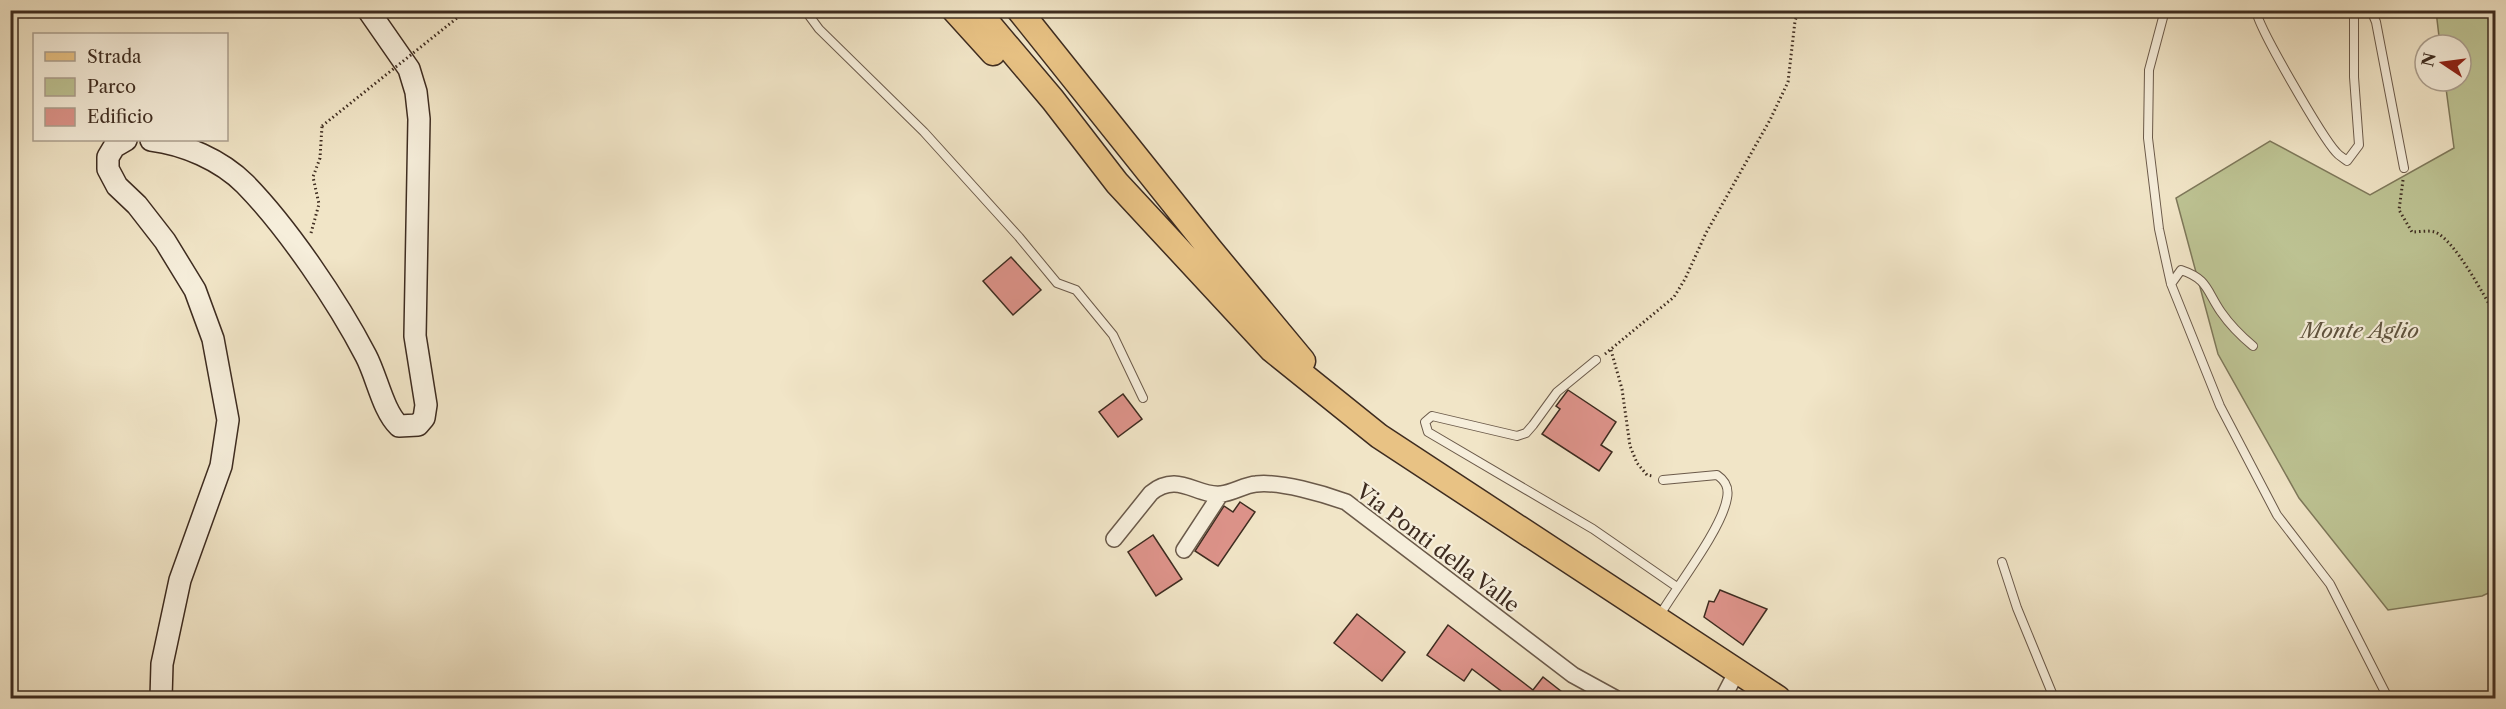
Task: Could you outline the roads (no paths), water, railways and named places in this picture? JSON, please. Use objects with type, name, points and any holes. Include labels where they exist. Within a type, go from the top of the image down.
[{"type":"main road","points":[[161,141],[171,142],[206,158],[244,184],[304,258],[366,356],[391,417],[399,426],[418,425],[424,418],[426,405],[415,336],[419,119],[416,92],[409,69],[368,10]]},
{"type":"main road","points":[[954,10],[1272,350],[1334,397],[1378,436],[1778,699]]},
{"type":"main road","points":[[977,10],[1053,100],[1117,183]]},
{"type":"main road","points":[[1019,10],[1210,249],[1334,397]]},
{"type":"main road","points":[[124,141],[114,147],[108,157],[108,169],[117,186],[137,205],[165,242],[195,290],[213,339],[228,420],[221,466],[180,580],[162,664],[161,699]]},
{"type":"street","name":"Via Ponti della Valle","points":[[1220,495],[1260,483],[1322,493],[1346,502],[1573,675],[1615,699]]},
{"type":"street","points":[[1113,539],[1158,487],[1171,484],[1220,495],[1184,550]]},
{"type":"street","points":[[1723,699],[1737,671]]},
{"type":"lane","points":[[805,10],[819,29],[924,132],[1019,237],[1057,283],[1076,290],[1113,335],[1143,398]]},
{"type":"lane","points":[[2165,10],[2149,70],[2148,138],[2159,229],[2171,284],[2220,406],[2277,515],[2330,584],[2388,699]]},
{"type":"lane","points":[[2256,10],[2266,36],[2298,92],[2336,152],[2347,161],[2359,145],[2354,77],[2354,10]]},
{"type":"lane","points":[[2371,10],[2376,22],[2404,168]]},
{"type":"lane","points":[[2171,284],[2181,270],[2196,275],[2207,285],[2231,325],[2253,346]]},
{"type":"lane","points":[[1596,360],[1557,392],[1526,433],[1517,436],[1432,416],[1425,422],[1428,432],[1593,529],[1677,586]]},
{"type":"lane","points":[[1658,619],[1715,528],[1727,500],[1727,487],[1724,479],[1717,475],[1663,480]]},
{"type":"lane","points":[[2002,562],[2054,699]]},
{"type":"park label","name":"Monte Aglio","points":[[2360,330]]}]
